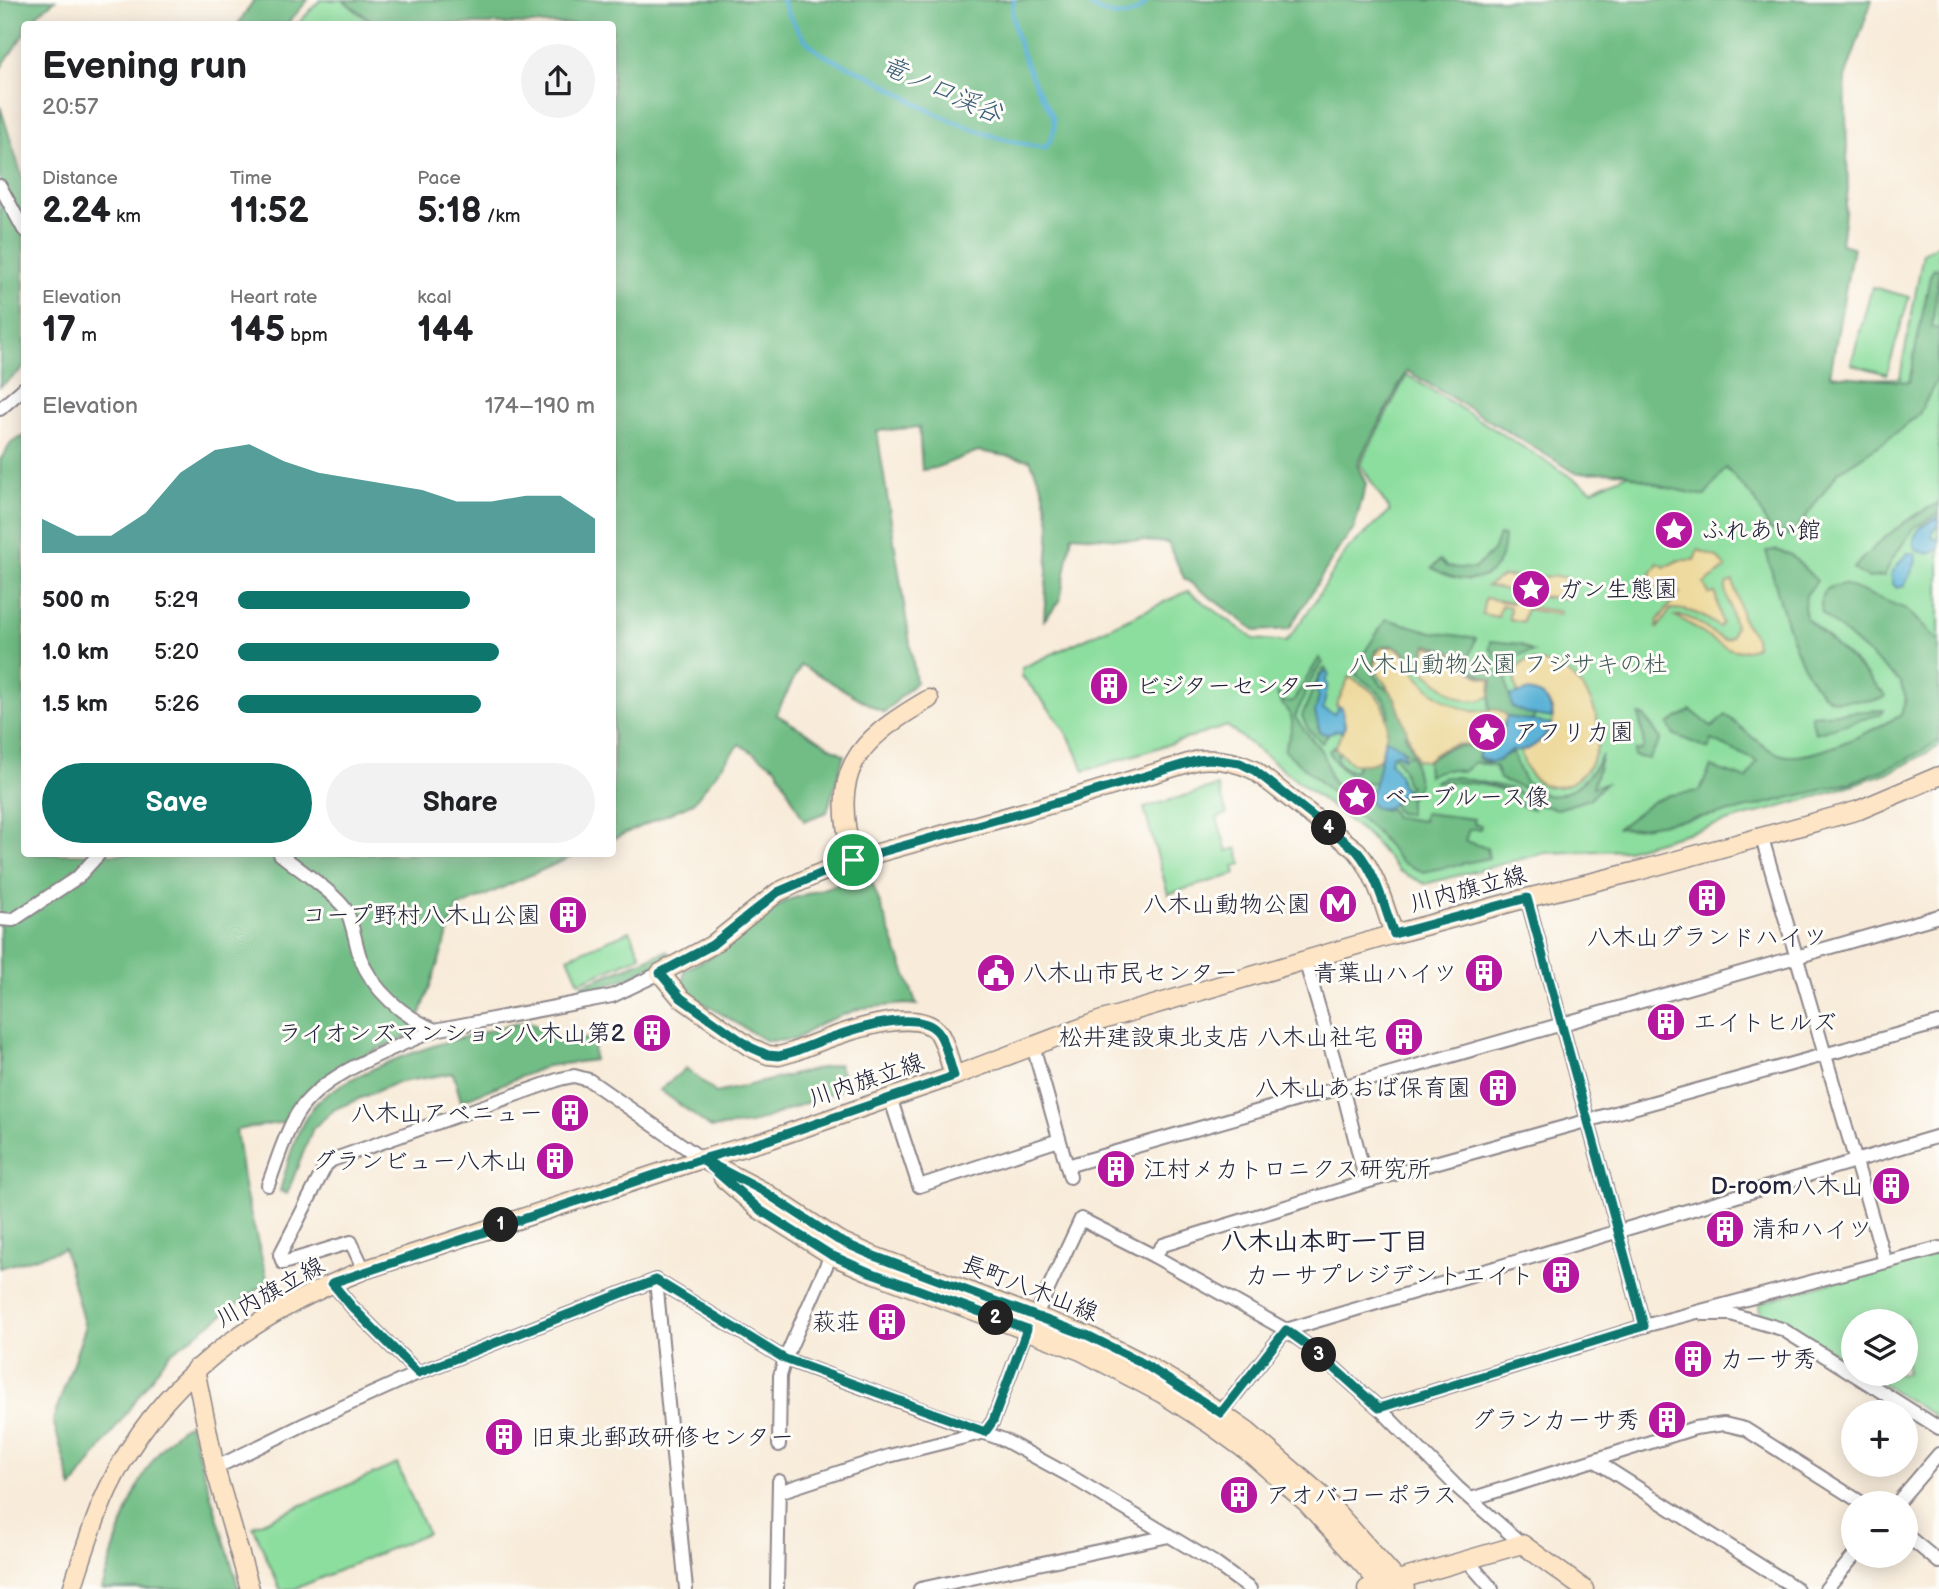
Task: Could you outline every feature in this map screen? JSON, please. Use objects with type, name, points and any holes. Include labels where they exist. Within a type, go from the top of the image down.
[{"type":"street","points":[[0,186],[21,224]]},
{"type":"street","points":[[0,409],[21,391]]},
{"type":"street","points":[[853,860],[842,809],[847,778],[861,750],[874,736],[892,721],[929,699]]},
{"type":"street","points":[[268,1185],[297,1112],[312,1097],[329,1082],[435,1030],[612,996],[712,945],[778,892],[853,860],[1198,760],[1225,760],[1254,770],[1357,851],[1368,864],[1394,934]]},
{"type":"street","name":"川内旗立線","points":[[72,1589],[96,1517],[128,1451],[162,1406],[195,1369],[250,1327],[318,1288],[364,1270],[702,1159],[768,1140],[954,1076],[1099,1021],[1394,934],[1859,810],[1939,776]]},
{"type":"street","points":[[1762,838],[1885,1262]]},
{"type":"street","points":[[0,919],[13,920],[78,877],[96,857]]},
{"type":"street","points":[[284,857],[345,910],[361,959],[374,982],[393,1004],[421,1024],[435,1030]]},
{"type":"street","points":[[1527,898],[1644,1326]]},
{"type":"street","points":[[1033,1046],[1068,1172],[1342,1087],[1939,916]]},
{"type":"street","points":[[1305,960],[1366,1182]]},
{"type":"street","points":[[660,973],[681,998],[750,1047],[768,1055],[779,1056],[793,1052],[878,1023],[916,1021],[929,1025],[938,1032],[954,1076]]},
{"type":"street","points":[[1154,1256],[1163,1245],[1366,1182],[1939,1023]]},
{"type":"street","points":[[364,1270],[351,1242],[283,1263],[280,1255],[326,1165],[332,1160],[575,1076],[589,1080],[702,1159],[760,1210],[831,1255],[867,1271],[1032,1322],[1161,1393],[1251,1454],[1306,1502],[1388,1586],[1522,1544]]},
{"type":"street","points":[[890,1097],[919,1186],[1059,1140]]},
{"type":"street","points":[[1221,1413],[1286,1330],[1939,1136]]},
{"type":"street","name":"長町八木山線","points":[[702,1159],[763,1191],[838,1240],[1032,1322],[1089,1336],[1139,1361],[1248,1432],[1320,1494],[1388,1586]]},
{"type":"street","points":[[776,1589],[779,1487],[985,1432],[993,1421],[1032,1322],[1081,1219],[1154,1256],[1286,1330],[1314,1350],[1379,1408],[1471,1499],[1522,1544],[1584,1589]]},
{"type":"street","points":[[1379,1408],[1688,1313],[1939,1248]]},
{"type":"street","points":[[779,1445],[780,1376],[831,1255]]},
{"type":"street","points":[[656,1280],[785,1359],[1004,1440],[1070,1476],[1215,1564],[1250,1589]]},
{"type":"street","points":[[215,1468],[418,1373],[656,1280]]},
{"type":"street","points":[[656,1280],[686,1589]]},
{"type":"street","points":[[332,1283],[352,1307],[418,1373]]},
{"type":"street","points":[[1688,1313],[1731,1314],[1782,1329],[1939,1428]]},
{"type":"street","points":[[195,1369],[215,1468],[250,1589]]},
{"type":"street","points":[[1471,1499],[1695,1428],[1724,1424],[1745,1429],[1843,1491]]},
{"type":"street","points":[[1907,1491],[1939,1454]]},
{"type":"street","points":[[1594,1460],[1797,1589]]},
{"type":"street","points":[[920,1589],[1169,1536]]},
{"type":"street","points":[[1918,1545],[1939,1562]]},
{"type":"street","points":[[1467,1560],[1492,1589]]},
{"type":"street","points":[[1826,1589],[1844,1568]]},
{"type":"green space","points":[[0,0],[55,0],[33,21],[21,21],[21,38],[0,69]]},
{"type":"green space","points":[[254,0],[308,0],[290,21],[240,21]]},
{"type":"green space","points":[[320,0],[343,0],[368,21],[301,21]]},
{"type":"green space","points":[[343,0],[1872,0],[1845,78],[1848,189],[1841,244],[1853,247],[1830,375],[1909,382],[1930,276],[1934,268],[1939,270],[1932,327],[1939,329],[1937,380],[1919,414],[1887,440],[1838,472],[1792,536],[1769,529],[1756,501],[1726,468],[1705,496],[1663,487],[1622,472],[1576,473],[1407,371],[1357,464],[1366,484],[1354,529],[1341,545],[1289,629],[1256,631],[1184,578],[1168,543],[1072,535],[1060,601],[1044,620],[1050,523],[1043,489],[1030,460],[978,451],[935,468],[922,470],[919,427],[877,431],[916,682],[884,713],[801,665],[776,714],[844,755],[827,812],[804,821],[776,767],[739,744],[693,803],[616,838],[616,21],[372,21]]},
{"type":"green space","points":[[0,106],[21,173],[21,370],[0,387]]},
{"type":"green space","name":"八木山動物公園 フジサキの杜","points":[[1939,244],[1939,746],[1895,770],[1822,795],[1627,850],[1545,853],[1425,884],[1399,871],[1370,837],[1227,726],[1084,771],[1066,732],[1022,676],[1022,668],[1188,591],[1254,639],[1286,642],[1347,550],[1390,511],[1360,464],[1407,375],[1592,490],[1628,474],[1757,382],[1900,378],[1923,253]]},
{"type":"green space","points":[[1872,287],[1909,297],[1887,374],[1851,364]]},
{"type":"green space","points":[[21,438],[21,857],[571,857],[457,908],[414,1033],[358,1058],[324,1078],[295,1105],[284,1122],[236,1130],[245,1192],[268,1282],[169,1354],[72,1488],[53,1420],[85,1328],[64,1249],[0,1268],[0,460],[12,442]]},
{"type":"green space","points":[[1939,503],[1939,513],[1914,528],[1884,576],[1868,578],[1853,569],[1892,532]]},
{"type":"green space","points":[[1499,535],[1504,536],[1501,557],[1492,571],[1484,576],[1476,579],[1458,578],[1432,568],[1440,560],[1447,567],[1474,569],[1493,551]]},
{"type":"green space","points":[[1775,550],[1791,555],[1817,581],[1806,595],[1806,618],[1886,696],[1875,700],[1838,701],[1820,692],[1799,656],[1782,609],[1766,551]]},
{"type":"green space","points":[[1844,584],[1906,609],[1939,642],[1939,741],[1896,765],[1849,783],[1736,811],[1630,829],[1618,828],[1654,801],[1670,795],[1699,791],[1711,767],[1747,779],[1757,761],[1712,740],[1708,749],[1673,734],[1668,724],[1691,710],[1712,727],[1726,715],[1765,746],[1779,754],[1791,756],[1806,755],[1840,744],[1901,715],[1906,698],[1900,682],[1822,613],[1821,600],[1824,592]]},
{"type":"green space","points":[[1386,619],[1432,632],[1476,638],[1469,657],[1477,666],[1490,664],[1494,653],[1490,649],[1491,641],[1520,644],[1533,652],[1512,661],[1507,673],[1509,696],[1536,713],[1530,727],[1499,719],[1489,707],[1492,680],[1475,671],[1452,652],[1427,645],[1421,658],[1416,659],[1391,645],[1376,651],[1373,667],[1375,675],[1382,686],[1396,693],[1412,731],[1405,735],[1411,747],[1419,784],[1409,800],[1409,814],[1398,813],[1393,804],[1410,786],[1406,783],[1403,770],[1394,754],[1403,757],[1411,755],[1391,742],[1377,782],[1370,783],[1348,774],[1337,764],[1329,751],[1334,746],[1341,752],[1337,755],[1340,764],[1354,772],[1383,720],[1389,716],[1382,697],[1356,675],[1359,661]]},
{"type":"green space","points":[[1319,658],[1323,663],[1314,674],[1295,717],[1322,752],[1333,782],[1337,786],[1354,789],[1351,797],[1360,801],[1364,790],[1370,792],[1380,810],[1391,809],[1395,817],[1423,821],[1424,813],[1474,819],[1474,824],[1481,825],[1480,829],[1469,829],[1465,841],[1487,848],[1489,858],[1423,872],[1401,862],[1375,831],[1284,750],[1292,721],[1277,692],[1284,702],[1293,701]]},
{"type":"green space","points":[[1325,668],[1327,671],[1320,677],[1317,718],[1319,732],[1329,733],[1322,743],[1308,729],[1302,716],[1319,674]]},
{"type":"green space","points":[[1884,710],[1881,714],[1815,733],[1811,715]]},
{"type":"green space","points":[[1639,715],[1644,716],[1661,739],[1649,759],[1634,756],[1635,750],[1641,750],[1644,746]]},
{"type":"green space","points":[[1448,748],[1480,748],[1478,758],[1488,762],[1513,752],[1527,783],[1538,792],[1549,795],[1560,794],[1580,784],[1602,755],[1593,787],[1605,784],[1589,799],[1558,809],[1538,805],[1523,788],[1500,779],[1495,766],[1475,762],[1463,772],[1445,770],[1428,776],[1427,761]]},
{"type":"green space","points":[[1443,777],[1457,777],[1514,789],[1533,809],[1523,806],[1506,792],[1490,786],[1433,782]]},
{"type":"green space","points":[[1218,786],[1227,814],[1217,818],[1227,851],[1237,848],[1242,864],[1234,866],[1236,874],[1168,894],[1144,808]]},
{"type":"green space","points":[[869,874],[917,1005],[861,1008],[824,1022],[794,1040],[766,1041],[692,996],[684,984],[684,970],[717,954],[785,901]]},
{"type":"green space","points":[[630,931],[641,956],[579,982],[568,957]]},
{"type":"green space","points":[[667,951],[669,956],[633,976],[586,992],[582,985]]},
{"type":"green space","points":[[528,1021],[562,1042],[593,1038],[594,1060],[547,1066],[461,1101],[453,1073],[396,1083],[335,1109],[313,1128],[287,1194],[280,1191],[301,1127],[313,1107],[327,1094],[377,1067],[419,1051]]},
{"type":"green space","points":[[838,1064],[848,1087],[750,1124],[711,1128],[660,1090],[686,1068],[716,1093]]},
{"type":"green space","points":[[1939,1251],[1939,1419],[1918,1406],[1918,1400],[1909,1400],[1886,1386],[1918,1386],[1918,1309],[1841,1309],[1841,1357],[1791,1326],[1760,1315],[1759,1303]]},
{"type":"green space","points":[[189,1423],[239,1589],[102,1589],[123,1522],[144,1475],[157,1454]]},
{"type":"green space","points":[[397,1464],[427,1533],[295,1589],[280,1589],[253,1526]]},
{"type":"sand","points":[[1698,550],[1717,557],[1726,568],[1704,584],[1709,594],[1715,593],[1722,623],[1719,627],[1697,614],[1671,609],[1657,629],[1658,620],[1680,593],[1647,588],[1650,575],[1658,563],[1665,567],[1679,560],[1694,560]]},
{"type":"sand","points":[[1503,576],[1566,577],[1562,599],[1528,594],[1526,606],[1560,612],[1559,615],[1526,609],[1523,622],[1509,619],[1510,607],[1501,605],[1498,617],[1482,614],[1485,598],[1512,603],[1513,591],[1487,586]]},
{"type":"sand","points":[[1733,581],[1743,620],[1755,638],[1756,646],[1746,650],[1725,647],[1675,616],[1695,621],[1725,640],[1731,637],[1735,627],[1725,589],[1727,583]]},
{"type":"sand","points":[[1427,646],[1450,652],[1476,675],[1491,680],[1490,696],[1471,701],[1446,689],[1423,670],[1422,659]]},
{"type":"sand","points":[[1393,647],[1405,655],[1426,686],[1446,701],[1472,711],[1498,710],[1508,717],[1500,740],[1488,745],[1457,744],[1440,750],[1426,761],[1417,760],[1395,698],[1375,669],[1376,654],[1381,648]]},
{"type":"sand","points":[[1529,660],[1555,666],[1576,680],[1587,694],[1597,721],[1597,745],[1590,765],[1576,779],[1561,786],[1544,785],[1530,774],[1521,751],[1546,736],[1553,720],[1553,712],[1546,700],[1533,693],[1518,694],[1515,674],[1519,666]]},
{"type":"sand","points":[[1349,677],[1373,692],[1385,710],[1387,732],[1384,748],[1379,759],[1370,764],[1352,764],[1335,748],[1345,726],[1342,708],[1336,706]]},
{"type":"water","points":[[1939,517],[1939,527],[1935,528],[1932,534],[1934,539],[1939,539],[1939,548],[1929,554],[1918,551],[1914,540],[1918,531]]},
{"type":"water","points":[[1907,553],[1915,554],[1916,561],[1904,586],[1897,588],[1893,584],[1891,574]]},
{"type":"water","points":[[1327,671],[1329,675],[1325,682],[1328,684],[1323,709],[1334,714],[1339,707],[1342,708],[1345,726],[1341,732],[1338,730],[1326,734],[1320,732],[1315,712],[1319,697],[1316,688],[1320,677]]},
{"type":"water","points":[[1526,691],[1545,698],[1552,718],[1528,714],[1512,707],[1510,696]]},
{"type":"water","points":[[1508,717],[1552,724],[1544,737],[1526,750],[1510,751],[1498,761],[1490,762],[1479,757],[1483,748],[1500,740]]},
{"type":"water","points":[[1385,739],[1401,748],[1404,754],[1403,758],[1397,753],[1392,755],[1390,762],[1406,789],[1391,805],[1383,809],[1372,806],[1369,798]]},
{"type":"waterway","name":"竜ノ口渓谷","points":[[782,0],[802,35],[825,56],[875,79],[952,121],[998,137],[1045,148],[1051,139],[1054,122],[1018,42],[1013,20],[1014,0]]},
{"type":"waterway","name":"竜ノ口渓谷","points":[[1082,0],[1116,16],[1133,13],[1148,0]]},
{"type":"place","name":"ふれあい館","points":[[1674,530]]},
{"type":"place","name":"ガン生態園","points":[[1531,589]]},
{"type":"place","name":"ビジターセンター","points":[[1109,686]]},
{"type":"place","name":"アフリカ園","points":[[1487,732]]},
{"type":"place","name":"ベーブルース像","points":[[1357,797]]},
{"type":"place","name":"八木山グランドハイツ","points":[[1707,898]]},
{"type":"place","name":"八木山動物公園","points":[[1338,904]]},
{"type":"place","name":"コープ野村八木山公園","points":[[568,915]]},
{"type":"place","name":"八木山市民センター","points":[[996,973]]},
{"type":"place","name":"青葉山ハイツ","points":[[1484,973]]},
{"type":"place","name":"エイトヒルズ","points":[[1666,1022]]},
{"type":"place","name":"ライオンズマンション八木山第2","points":[[652,1033]]},
{"type":"place","name":"松井建設東北支店 八木山社宅","points":[[1404,1037]]},
{"type":"place","name":"八木山あおば保育園","points":[[1498,1088]]},
{"type":"place","name":"八木山アベニュー","points":[[570,1113]]},
{"type":"place","name":"グランビュー八木山","points":[[555,1161]]},
{"type":"place","name":"江村メカトロニクス研究所","points":[[1116,1169]]},
{"type":"place","name":"D-room八木山","points":[[1891,1186]]},
{"type":"place","name":"清和ハイツ","points":[[1725,1229]]},
{"type":"place","name":"カーサプレジデントエイト","points":[[1561,1275]]},
{"type":"place","name":"萩荘","points":[[887,1322]]},
{"type":"place","name":"カーサ秀","points":[[1693,1359]]},
{"type":"place","name":"グランカーサ秀","points":[[1667,1420]]},
{"type":"place","name":"旧東北郵政研修センター","points":[[504,1437]]},
{"type":"place","name":"アオバコーポラス","points":[[1239,1495]]},
{"type":"district","name":"八木山本町一丁目","points":[[1325,1241]]},
{"type":"route","points":[[853,860],[778,892],[712,945],[660,973],[681,998],[750,1047],[768,1055],[779,1056],[793,1052],[878,1023],[916,1021],[929,1025],[938,1032],[954,1076],[768,1140],[702,1159],[364,1270],[332,1283],[352,1307],[418,1373],[656,1280],[785,1359],[985,1432],[993,1421],[1027,1329],[867,1271],[831,1255],[760,1210],[702,1159],[763,1191],[838,1240],[1089,1336],[1177,1383],[1221,1413],[1286,1330],[1314,1350],[1379,1408],[1644,1326],[1527,898],[1394,934],[1368,864],[1357,851],[1254,770],[1240,763],[1211,759],[1198,760],[853,860]]}]
